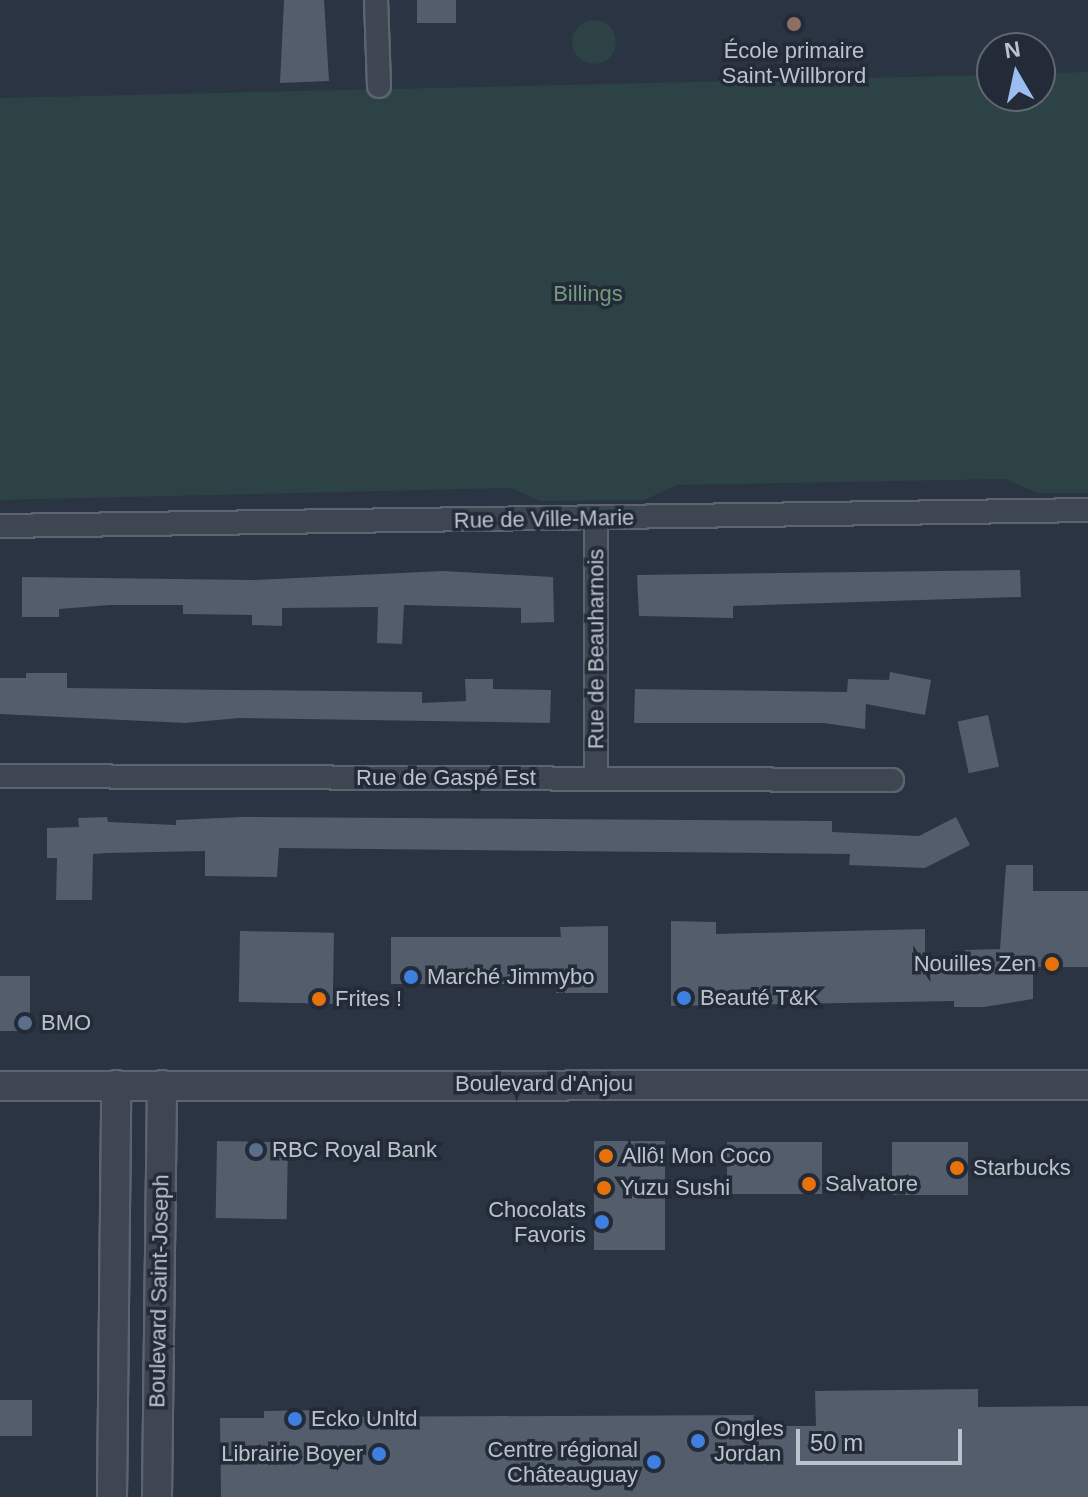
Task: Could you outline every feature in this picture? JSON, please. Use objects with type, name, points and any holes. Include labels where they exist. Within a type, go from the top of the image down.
[{"type":"street","points":[[376,0],[379,86]]},
{"type":"street","name":"Rue de Ville-Marie","points":[[0,526],[1088,510]]},
{"type":"street","name":"Rue de Beauharnois","points":[[596,519],[596,779]]},
{"type":"street","name":"Rue de Gaspé Est","points":[[0,776],[892,780]]},
{"type":"street","name":"Boulevard Saint-Joseph","points":[[112,1497],[116,1085]]},
{"type":"street","name":"Boulevard Saint-Joseph","points":[[157,1497],[162,1085]]},
{"type":"street","name":"Boulevard d'Anjou","points":[[0,1086],[1088,1085]]},
{"type":"street","points":[[114,1307],[159,1307]]},
{"type":"green space","points":[[594,20],[609,27],[616,42],[609,57],[594,64],[579,57],[572,42],[579,27]]},
{"type":"green space","name":"Billings","points":[[1088,72],[1088,493],[1038,493],[1005,479],[677,485],[644,500],[540,501],[511,488],[0,500],[0,98],[976,75],[976,112],[1056,112],[1056,73]]},
{"type":"building","points":[[284,0],[324,0],[329,81],[280,83]]},
{"type":"building","points":[[417,0],[456,0],[456,23],[417,23]]},
{"type":"building","points":[[1020,570],[1021,597],[733,606],[733,618],[639,616],[637,575]]},
{"type":"building","points":[[443,571],[553,577],[554,622],[521,623],[521,608],[404,605],[402,644],[377,643],[378,607],[282,608],[282,626],[252,625],[252,615],[183,614],[183,605],[110,605],[59,609],[59,617],[22,617],[22,577],[252,580]]},
{"type":"building","points":[[890,672],[931,680],[925,715],[866,704],[865,729],[824,723],[634,723],[635,689],[847,692],[848,679],[889,680]]},
{"type":"building","points":[[26,673],[67,673],[67,688],[422,692],[422,703],[466,701],[465,679],[493,679],[493,689],[551,690],[550,723],[239,718],[185,723],[0,714],[0,678],[26,678]]},
{"type":"building","points":[[988,715],[999,767],[969,773],[958,721]]},
{"type":"building","points":[[107,817],[108,822],[176,825],[176,820],[242,817],[832,821],[832,832],[919,836],[956,817],[970,845],[925,868],[849,865],[850,854],[279,848],[277,877],[205,876],[205,851],[108,853],[93,854],[92,900],[56,900],[57,858],[47,858],[47,828],[79,827],[78,818]]},
{"type":"building","points":[[1006,865],[1033,865],[1033,891],[1088,891],[1088,967],[1033,967],[1033,999],[984,1007],[954,1007],[954,1001],[671,1006],[671,921],[716,922],[716,934],[925,929],[925,958],[965,958],[965,950],[1000,949]]},
{"type":"building","points":[[608,926],[608,993],[556,993],[556,984],[391,984],[391,937],[561,937],[560,927]]},
{"type":"building","points":[[240,931],[334,933],[333,1004],[239,1002]]},
{"type":"building","points":[[0,976],[30,976],[30,1031],[0,1031]]},
{"type":"building","points":[[217,1141],[288,1142],[287,1219],[216,1218]]},
{"type":"building","points":[[594,1141],[665,1141],[665,1250],[594,1250]]},
{"type":"building","points":[[727,1142],[822,1142],[822,1194],[727,1194]]},
{"type":"building","points":[[892,1142],[968,1142],[968,1195],[892,1195]]},
{"type":"building","name":"Centre régional Châteauguay","points":[[978,1389],[978,1407],[1088,1406],[1088,1497],[221,1497],[220,1418],[264,1418],[264,1411],[318,1410],[318,1417],[754,1415],[754,1426],[816,1426],[815,1391]]},
{"type":"building","points":[[0,1400],[32,1400],[32,1436],[0,1436]]},
{"type":"place","name":"École primaire Saint-Willbrord","points":[[794,24]]},
{"type":"place","name":"Nouilles Zen","points":[[1052,964]]},
{"type":"place","name":"Marché Jimmybo","points":[[411,977]]},
{"type":"place","name":"Beauté T&K","points":[[684,998]]},
{"type":"place","name":"Frites !","points":[[319,999]]},
{"type":"place","name":"BMO","points":[[25,1023]]},
{"type":"place","name":"RBC Royal Bank","points":[[256,1150]]},
{"type":"place","name":"Allô! Mon Coco","points":[[606,1156]]},
{"type":"place","name":"Starbucks","points":[[957,1168]]},
{"type":"place","name":"Salvatore","points":[[809,1184]]},
{"type":"place","name":"Yuzu Sushi","points":[[604,1188]]},
{"type":"place","name":"Chocolats Favoris","points":[[602,1222]]},
{"type":"place","name":"Ecko Unltd","points":[[295,1419]]},
{"type":"place","name":"Ongles Jordan","points":[[698,1441]]},
{"type":"place","name":"Librairie Boyer","points":[[379,1454]]},
{"type":"place","name":"Centre régional Châteauguay","points":[[654,1462]]}]
